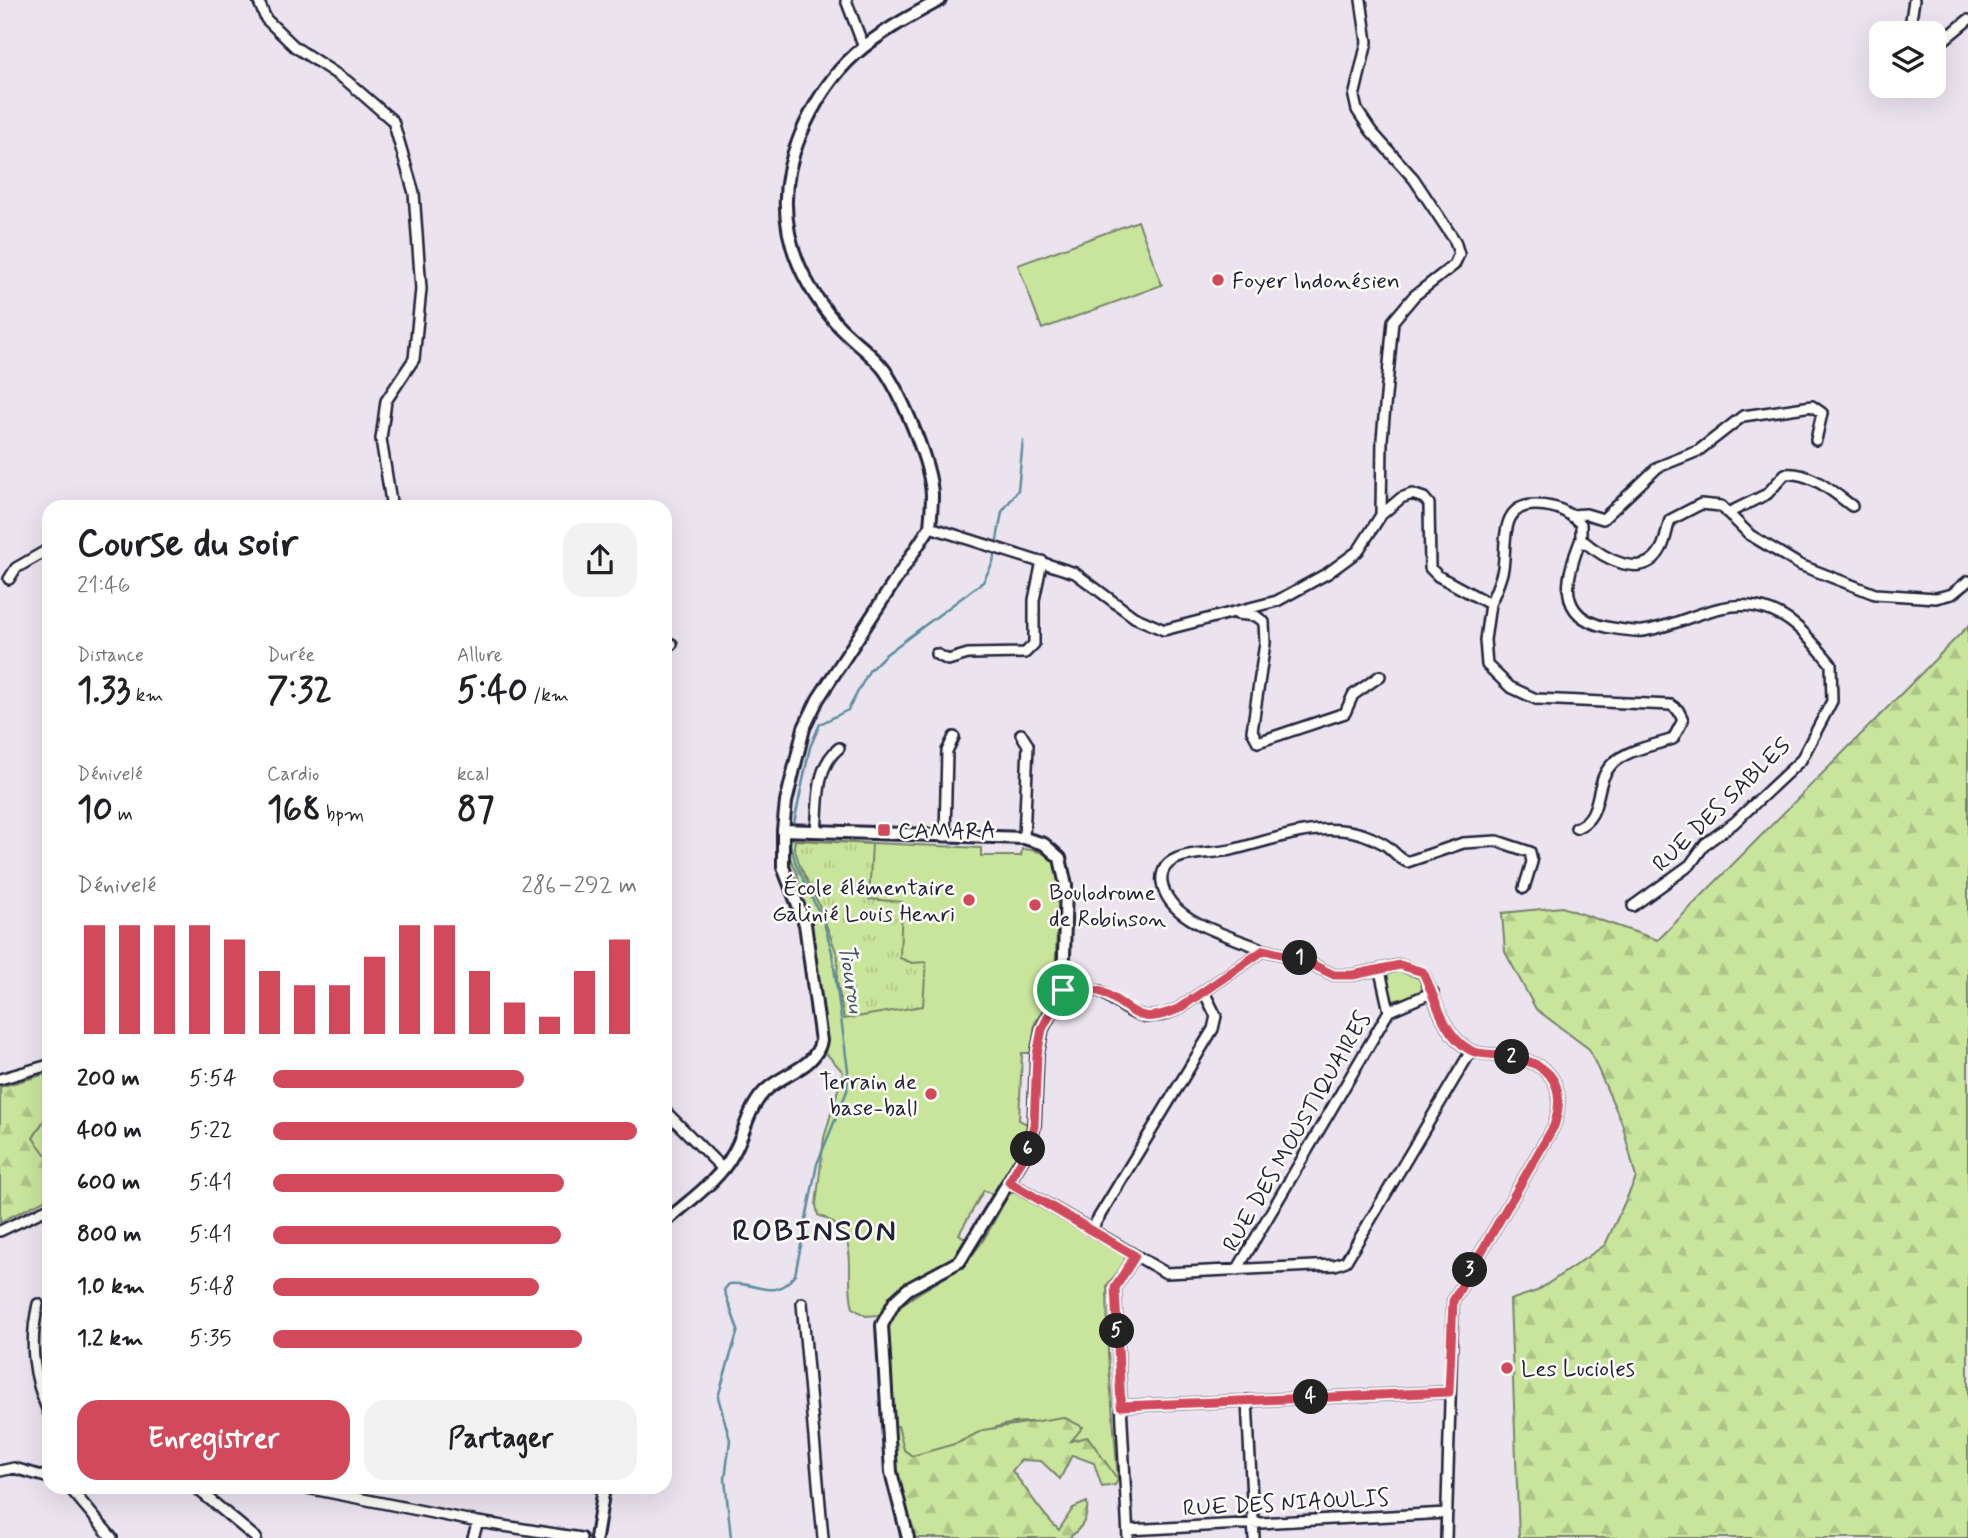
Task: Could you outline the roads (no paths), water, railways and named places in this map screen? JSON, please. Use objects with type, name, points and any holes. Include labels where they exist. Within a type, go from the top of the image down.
[{"type":"street","points":[[258,0],[266,19],[295,47],[347,81],[393,121],[414,193],[421,289],[414,359],[386,401],[381,439],[391,500]]},
{"type":"street","points":[[846,0],[863,45]]},
{"type":"street","points":[[672,1216],[723,1169],[734,1154],[751,1108],[764,1092],[787,1074],[814,1060],[821,1041],[805,924],[783,867],[790,831],[789,791],[804,728],[818,699],[930,527],[932,494],[920,444],[885,371],[836,323],[803,275],[783,207],[789,161],[815,100],[835,72],[863,45],[940,0]]},
{"type":"street","points":[[1362,0],[1367,42],[1354,97],[1357,110],[1366,125],[1415,179],[1455,241],[1459,254],[1454,265],[1414,296],[1393,321],[1382,439],[1381,515]]},
{"type":"street","points":[[1911,21],[1914,0]]},
{"type":"street","points":[[1946,38],[1968,20]]},
{"type":"street","points":[[1572,515],[1586,514],[1603,519],[1658,467],[1698,451],[1743,416],[1812,406],[1822,413],[1816,440]]},
{"type":"street","points":[[1730,512],[1768,494],[1785,474],[1792,473],[1824,486],[1852,506]]},
{"type":"street","points":[[930,527],[1075,573],[1134,617],[1164,630],[1277,601],[1328,573],[1357,551],[1381,515],[1401,498],[1412,494],[1424,498],[1431,515],[1430,568],[1438,576],[1490,604]]},
{"type":"street","points":[[1576,828],[1588,823],[1596,808],[1600,780],[1612,764],[1629,752],[1673,738],[1681,729],[1683,720],[1678,710],[1671,705],[1536,699],[1510,687],[1487,665],[1485,640],[1490,604],[1503,568],[1508,520],[1515,510],[1528,505],[1559,507],[1581,524],[1581,539],[1601,556],[1623,565],[1637,566],[1652,560],[1662,546],[1670,520],[1678,513],[1711,504],[1730,512],[1750,535],[1772,549],[1855,589],[1875,594],[1936,598],[1952,594],[1968,581]]},
{"type":"street","name":"RUE DES SABLES","points":[[1581,539],[1568,573],[1571,606],[1579,617],[1591,624],[1642,631],[1718,609],[1755,606],[1787,616],[1831,664],[1832,701],[1801,760],[1734,823],[1705,844],[1690,865],[1633,906]]},
{"type":"street","points":[[9,579],[16,568],[42,553]]},
{"type":"street","points":[[936,654],[948,660],[968,654],[1025,653],[1034,644],[1034,600],[1042,561]]},
{"type":"street","points":[[1227,613],[1256,616],[1265,622],[1265,643],[1252,731],[1258,742],[1345,713],[1353,695],[1380,676]]},
{"type":"street","points":[[1021,734],[1028,746],[1024,838]]},
{"type":"street","points":[[944,836],[947,751],[954,737]]},
{"type":"street","points":[[816,831],[821,776],[829,757],[839,748]]},
{"type":"street","points":[[1446,1538],[1453,1301],[1554,1126],[1560,1107],[1555,1082],[1544,1068],[1523,1058],[1471,1051],[1448,1031],[1423,972],[1408,966],[1334,975],[1301,959],[1264,950],[1206,926],[1170,905],[1164,894],[1161,876],[1168,864],[1183,857],[1227,851],[1317,830],[1341,830],[1382,843],[1396,857],[1407,862],[1463,843],[1497,841],[1530,852],[1532,862],[1524,887]]},
{"type":"street","points":[[790,831],[1024,838],[1044,844],[1060,858],[1066,886],[1063,990],[1042,1029],[1037,1055],[1034,1126],[1029,1148],[960,1261],[908,1289],[895,1301],[882,1325],[891,1472],[908,1538]]},
{"type":"street","points":[[1063,990],[1100,991],[1119,1006],[1146,1017],[1176,1009],[1264,950]]},
{"type":"street","name":"RUE DES MOUSTIQUAIRES","points":[[1380,971],[1389,1011]]},
{"type":"street","points":[[1091,1230],[1213,1029],[1216,1016],[1204,992]]},
{"type":"street","name":"RUE DES MOUSTIQUAIRES","points":[[1237,1270],[1389,1011],[1433,992]]},
{"type":"street","points":[[1009,1182],[1166,1273],[1335,1265],[1346,1261],[1471,1051]]},
{"type":"street","points":[[0,1079],[42,1067]]},
{"type":"street","points":[[672,1118],[723,1169]]},
{"type":"street","points":[[0,1231],[42,1211]]},
{"type":"street","points":[[1128,1534],[1115,1288],[1135,1256]]},
{"type":"street","points":[[802,1303],[823,1538]]},
{"type":"street","points":[[38,1304],[32,1344],[33,1369],[42,1394]]},
{"type":"street","points":[[1121,1406],[1449,1392]]},
{"type":"street","points":[[1247,1400],[1254,1538]]},
{"type":"street","points":[[0,1472],[14,1468],[42,1476]]},
{"type":"street","points":[[75,1494],[112,1538]]},
{"type":"street","points":[[203,1494],[256,1538]]},
{"type":"street","points":[[337,1494],[478,1522],[581,1538]]},
{"type":"street","points":[[596,1538],[603,1494]]},
{"type":"street","name":"RUE DES NIAOULIS","points":[[1128,1534],[1253,1523],[1447,1513]]},
{"type":"street","points":[[473,1538],[478,1522]]},
{"type":"waterway","name":"Tiourou","points":[[793,828],[810,747],[820,724],[848,710],[869,671],[885,655],[983,582],[993,562],[1002,512],[1018,490],[1023,441]]},
{"type":"waterway","name":"Tiourou","points":[[731,1538],[725,1479],[730,1440],[718,1397],[738,1330],[724,1290],[729,1284],[765,1289],[779,1288],[795,1275],[817,1164],[847,1091],[848,1070],[832,952],[824,923],[796,864],[790,844],[792,835]]},
{"type":"place","name":"Foyer Indonésien","points":[[1218,280]]},
{"type":"place","name":"CAMARA","points":[[884,830]]},
{"type":"place","name":"École élémentaire Galinié Louis Henri","points":[[969,900]]},
{"type":"place","name":"Boulodrome de Robinson","points":[[1035,905]]},
{"type":"place","name":"Terrain de base-ball","points":[[931,1094]]},
{"type":"place","name":"Les Lucioles","points":[[1507,1368]]},
{"type":"district","name":"ROBINSON","points":[[815,1230]]}]
